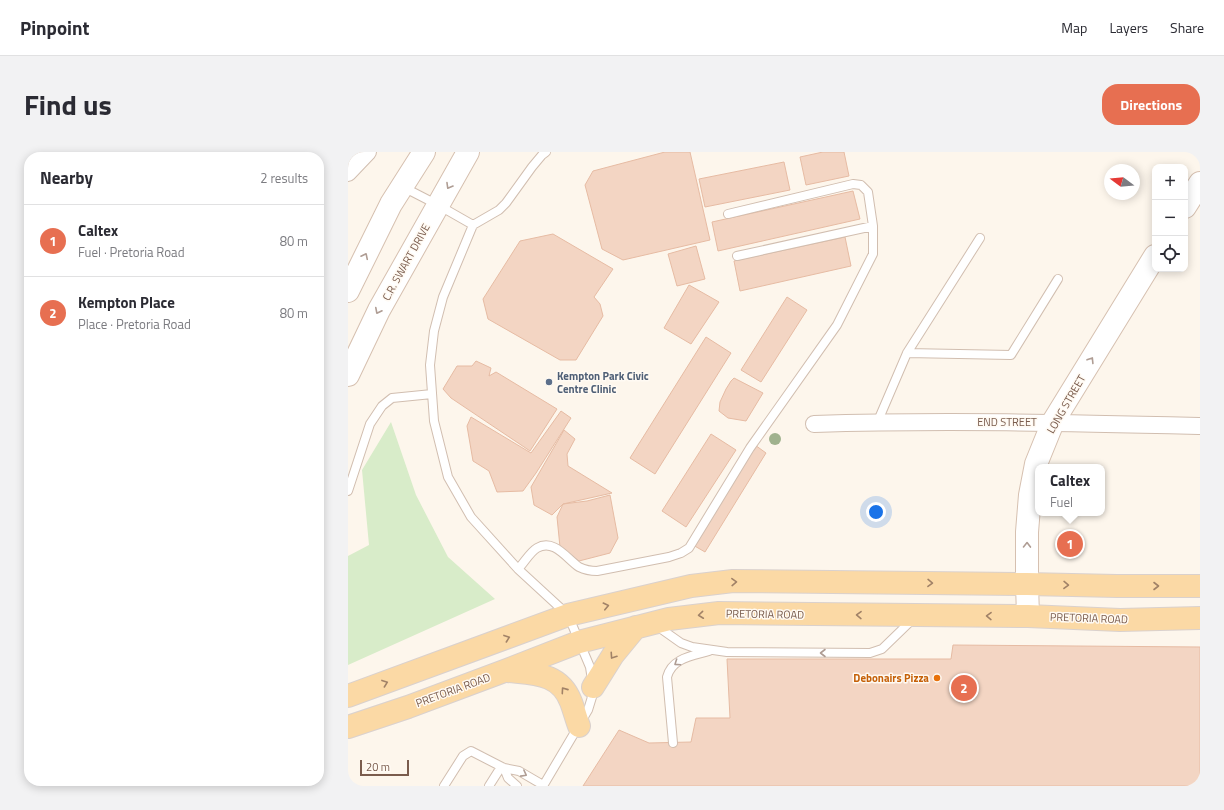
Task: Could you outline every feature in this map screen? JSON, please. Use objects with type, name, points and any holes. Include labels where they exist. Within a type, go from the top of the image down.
[{"type":"main road","points":[[348,696],[568,615],[691,586],[733,581],[1200,586]]},
{"type":"main road","name":"PRETORIA ROAD","points":[[352,727],[579,642],[669,619],[719,613],[1028,616],[1120,620],[1200,618]]},
{"type":"main road","points":[[594,687],[614,655],[644,625]]},
{"type":"main road","points":[[507,670],[542,675],[551,678],[559,684],[566,692],[571,702],[579,726]]},
{"type":"street","points":[[348,173],[368,152]]},
{"type":"street","points":[[348,291],[391,204],[424,152]]},
{"type":"street","name":"C.R. SWART DRIVE","points":[[348,375],[379,310],[468,152]]},
{"type":"street","points":[[1188,202],[1200,183]]},
{"type":"street","name":"LONG STREET","points":[[1036,464],[1053,422],[1152,261]]},
{"type":"street","name":"END STREET","points":[[814,424],[877,422],[1053,422],[1200,426]]},
{"type":"street","name":"LONG STREET","points":[[1028,616],[1028,532],[1030,495],[1035,469]]},
{"type":"lane","points":[[444,786],[463,756],[468,752],[474,752],[502,767],[519,771],[543,786],[588,710],[594,687],[590,668],[568,615],[518,569],[471,517],[448,477],[434,421],[430,365],[434,331],[443,297],[474,225],[499,210],[506,203],[543,153]]},
{"type":"lane","points":[[518,569],[536,549],[546,545],[556,548],[579,567],[589,571],[597,571],[669,557],[681,553],[689,548],[750,448],[837,325],[873,254],[873,226],[868,192],[861,185],[853,184],[728,214]]},
{"type":"lane","points":[[402,187],[438,204],[474,225]]},
{"type":"lane","points":[[737,256],[873,226]]},
{"type":"lane","points":[[877,422],[907,353],[980,238]]},
{"type":"lane","points":[[907,353],[1011,355],[1058,279]]},
{"type":"lane","points":[[348,491],[370,424],[382,406],[392,398],[432,394]]},
{"type":"lane","points":[[644,625],[692,647],[727,652],[870,653],[882,649],[917,615]]},
{"type":"lane","points":[[673,743],[667,677],[668,672],[674,664],[686,657],[714,650]]},
{"type":"lane","points":[[489,786],[502,767]]},
{"type":"lane","points":[[502,767],[508,778],[517,786]]},
{"type":"green space","points":[[391,422],[416,495],[448,557],[495,599],[348,665],[348,556],[369,545],[362,470]]},
{"type":"building","points":[[665,152],[690,152],[710,240],[623,260],[602,249],[585,185],[593,171]]},
{"type":"building","points":[[823,152],[844,152],[849,176],[806,185],[800,157]]},
{"type":"building","points":[[784,162],[790,190],[705,207],[699,179]]},
{"type":"building","points":[[853,191],[860,219],[718,251],[712,222]]},
{"type":"building","points":[[553,234],[613,269],[594,297],[600,304],[603,316],[576,360],[560,360],[488,319],[483,299],[520,241]]},
{"type":"building","points":[[845,237],[851,266],[740,291],[734,261]]},
{"type":"building","points":[[696,246],[705,279],[677,286],[668,254]]},
{"type":"building","points":[[689,285],[719,302],[691,344],[664,328]]},
{"type":"building","points":[[787,297],[807,310],[761,382],[741,370]]},
{"type":"building","points":[[706,337],[731,353],[655,474],[630,458]]},
{"type":"building","points":[[476,361],[491,368],[489,376],[496,372],[557,409],[530,451],[451,398],[443,389],[457,366],[472,366]]},
{"type":"building","points":[[734,378],[763,393],[746,421],[728,418],[719,411],[720,402],[726,389]]},
{"type":"building","points":[[561,411],[571,418],[523,491],[497,492],[489,471],[473,461],[467,426],[471,417],[531,453]]},
{"type":"building","points":[[564,430],[575,439],[567,454],[568,466],[612,493],[563,504],[552,515],[534,505],[531,487]]},
{"type":"building","points":[[711,434],[736,450],[686,527],[662,511]]},
{"type":"building","points":[[755,445],[766,453],[705,552],[693,545]]},
{"type":"building","points":[[610,495],[618,538],[610,553],[579,561],[560,547],[557,517],[563,504],[587,501]]},
{"type":"building","points":[[953,645],[1200,647],[1200,786],[583,786],[619,730],[649,743],[691,742],[696,718],[730,718],[727,659],[951,659]]},
{"type":"place","name":"Kempton Park Civic Centre Clinic","points":[[549,382]]},
{"type":"place","name":"Caltex","points":[[1070,544]]},
{"type":"place","name":"Debonairs Pizza","points":[[937,678]]},
{"type":"place","name":"Kempton Place","points":[[964,688]]}]
